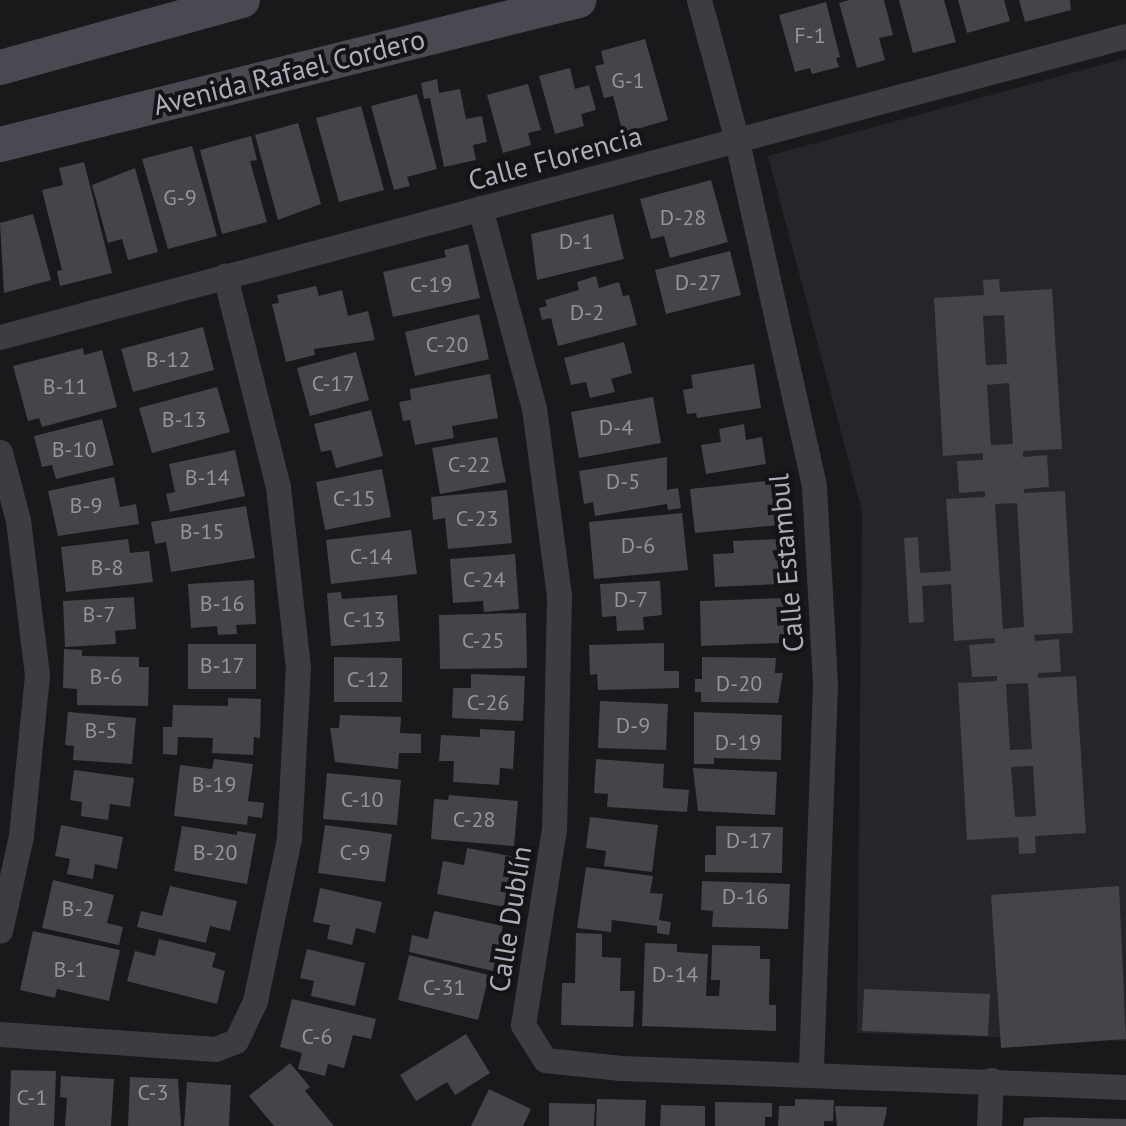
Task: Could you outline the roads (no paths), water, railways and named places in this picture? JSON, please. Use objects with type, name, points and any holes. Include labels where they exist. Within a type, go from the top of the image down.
[{"type":"main road","points":[[0,67],[242,0]]},
{"type":"main road","name":"Avenida Rafael Cordero","points":[[0,144],[578,0]]},
{"type":"street","name":"Calle Estambul","points":[[699,0],[737,140],[814,486],[825,685],[811,1073]]},
{"type":"street","name":"Calle Florencia","points":[[0,337],[1126,36]]},
{"type":"street","name":"Calle Dublín","points":[[480,208],[534,408],[559,596],[554,829],[523,1026],[545,1060],[622,1068],[1126,1088]]},
{"type":"street","points":[[0,1034],[215,1049],[236,1041],[255,1002],[289,838],[298,668],[278,486],[226,276]]},
{"type":"street","points":[[0,452],[18,520],[37,675],[21,836],[0,931]]},
{"type":"street","points":[[990,1080],[990,1126]]}]
